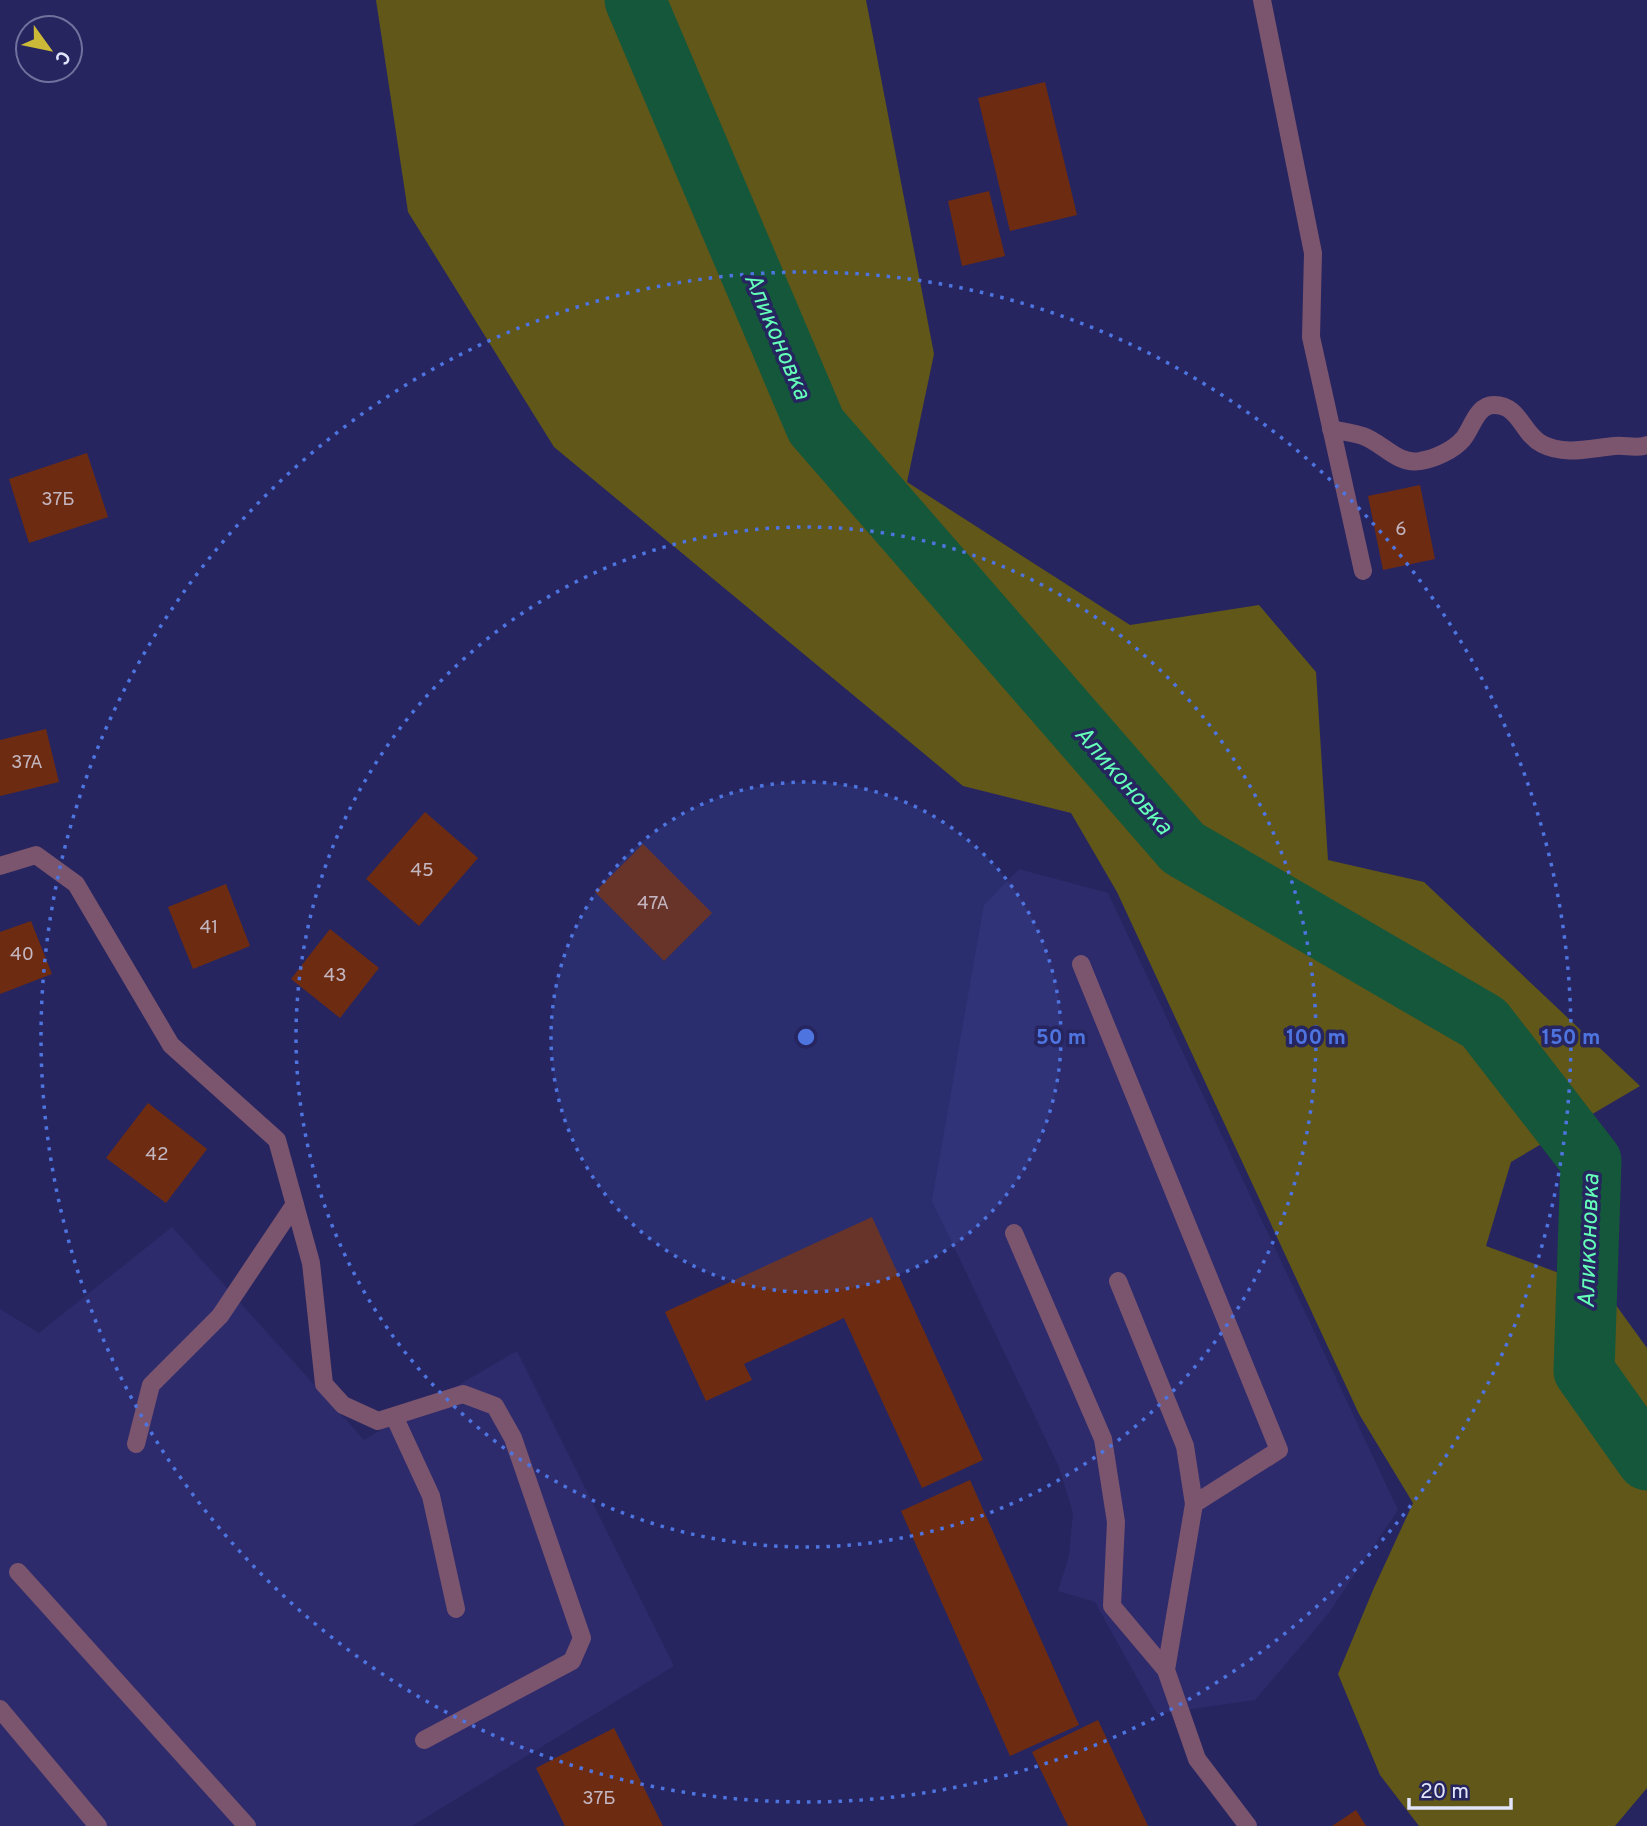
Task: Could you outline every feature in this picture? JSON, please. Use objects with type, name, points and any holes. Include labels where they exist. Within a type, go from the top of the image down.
[{"type":"street","points":[[1262,0],[1313,253],[1311,337],[1363,571]]},
{"type":"street","points":[[1331,429],[1364,436],[1397,458],[1419,461],[1450,450],[1464,439],[1485,407],[1495,405],[1510,410],[1521,419],[1528,433],[1541,444],[1559,450],[1647,445]]},
{"type":"street","points":[[0,866],[36,855],[76,884],[171,1045],[277,1140],[311,1263],[324,1384],[343,1405],[378,1421],[463,1394],[495,1406],[513,1438],[582,1638],[572,1661],[424,1740]]},
{"type":"street","points":[[1081,964],[1279,1450],[1194,1504]]},
{"type":"street","points":[[136,1444],[151,1385],[220,1316],[295,1204]]},
{"type":"street","points":[[1014,1233],[1103,1439],[1116,1522],[1112,1606],[1166,1670],[1197,1759],[1248,1826]]},
{"type":"street","points":[[1118,1281],[1185,1446],[1194,1504],[1166,1670]]},
{"type":"street","points":[[394,1416],[431,1496],[456,1609]]},
{"type":"street","points":[[18,1572],[247,1826]]},
{"type":"street","points":[[0,1709],[98,1826]]},
{"type":"shaded area","points":[[376,0],[866,0],[934,354],[907,482],[1130,625],[1259,605],[1316,672],[1328,860],[1424,882],[1640,1086],[1511,1162],[1486,1246],[1605,1290],[1647,1348],[1647,1788],[1615,1826],[1419,1826],[1380,1775],[1338,1674],[1413,1503],[1359,1414],[1117,892],[1071,813],[963,786],[554,447],[408,212]]},
{"type":"shaded area","points":[[1019,869],[1108,893],[1398,1510],[1328,1614],[1255,1700],[1157,1714],[1095,1602],[1058,1591],[1069,1556],[1073,1513],[1059,1467],[932,1201],[984,905]]},
{"type":"shaded area","points":[[172,1227],[364,1440],[517,1351],[674,1666],[412,1826],[0,1826],[0,1309],[39,1333]]},
{"type":"building","points":[[1045,82],[1077,215],[1010,231],[978,98]]},
{"type":"building","points":[[989,191],[1005,256],[962,266],[948,201]]},
{"type":"building","points":[[87,453],[108,517],[29,543],[9,479]]},
{"type":"building","points":[[1420,485],[1435,559],[1383,570],[1368,496]]},
{"type":"building","points":[[46,729],[59,782],[0,796],[0,740]]},
{"type":"building","points":[[425,812],[478,858],[419,926],[366,879]]},
{"type":"building","points":[[643,844],[712,913],[664,961],[595,892]]},
{"type":"building","points":[[226,884],[250,946],[193,969],[168,907]]},
{"type":"building","points":[[31,921],[52,974],[0,994],[0,932]]},
{"type":"building","points":[[330,929],[379,968],[340,1018],[291,979]]},
{"type":"building","points":[[148,1103],[207,1149],[166,1203],[106,1158]]},
{"type":"building","points":[[872,1217],[983,1460],[922,1488],[844,1318],[744,1364],[752,1380],[706,1401],[665,1312]]},
{"type":"building","points":[[970,1480],[1079,1725],[1010,1756],[901,1511]]},
{"type":"building","points":[[1098,1720],[1148,1826],[1068,1826],[1032,1752]]},
{"type":"building","points":[[614,1728],[663,1826],[565,1826],[536,1768]]},
{"type":"building","points":[[1356,1810],[1366,1826],[1332,1826]]},
{"type":"waterway","name":"Аликоновка","points":[[635,0],[816,426],[1183,848],[1484,1023],[1591,1161],[1584,1371],[1647,1460]]}]
